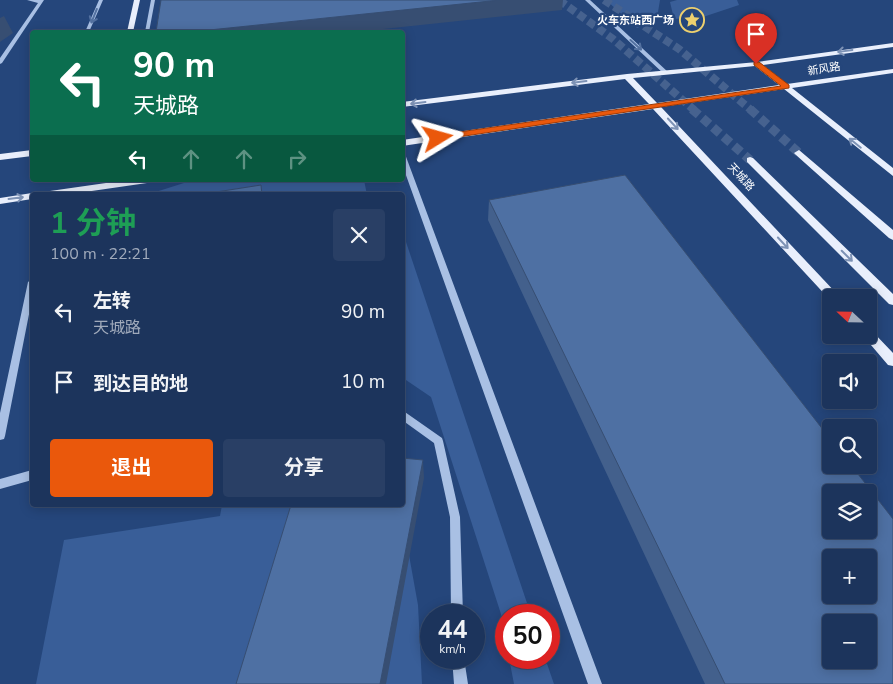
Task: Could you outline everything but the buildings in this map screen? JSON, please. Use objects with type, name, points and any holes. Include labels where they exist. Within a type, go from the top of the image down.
[{"type":"main road","points":[[130,30],[137,0]]},
{"type":"main road","name":"新风路","points":[[405,105],[627,76],[756,64],[893,45]]},
{"type":"main road","points":[[756,64],[893,173]]},
{"type":"main road","name":"新风路","points":[[405,143],[893,71]]},
{"type":"main road","name":"天城路","points":[[627,76],[826,289]]},
{"type":"main road","points":[[0,157],[30,153]]},
{"type":"main road","points":[[798,153],[893,236]]},
{"type":"main road","name":"天城路","points":[[750,160],[893,301]]},
{"type":"main road","points":[[68,192],[134,182]]},
{"type":"main road","points":[[0,201],[30,196]]},
{"type":"main road","points":[[877,344],[893,361]]},
{"type":"street","points":[[29,0],[42,1]]},
{"type":"street","points":[[88,30],[101,0]]},
{"type":"street","points":[[147,30],[153,0]]},
{"type":"street","points":[[587,0],[666,73]]},
{"type":"street","points":[[0,62],[42,1]]},
{"type":"street","points":[[405,162],[595,684]]},
{"type":"street","points":[[0,436],[30,292]]},
{"type":"street","points":[[405,416],[438,441],[456,517],[457,604]]},
{"type":"street","points":[[0,484],[30,476]]},
{"type":"street","points":[[459,669],[461,684]]},
{"type":"shaded area","points":[[606,0],[660,0],[657,18],[637,28]]},
{"type":"shaded area","points":[[677,0],[737,0],[739,5],[703,17],[674,19],[670,2]]},
{"type":"shaded area","points":[[364,182],[366,192],[156,192],[184,183]]},
{"type":"shaded area","points":[[405,239],[527,604],[498,604],[431,397],[405,379]]},
{"type":"shaded area","points":[[222,507],[400,507],[418,605],[422,684],[36,684],[64,540],[220,516]]},
{"type":"shaded area","points":[[511,669],[549,669],[554,684],[514,684]]},
{"type":"tunnel","points":[[559,0],[613,39],[694,110]]},
{"type":"tunnel","points":[[604,0],[679,49],[751,110]]},
{"type":"tunnel","points":[[692,109],[750,160]]},
{"type":"tunnel","points":[[750,109],[799,153]]},
{"type":"place","name":"火车东站西广场","points":[[692,20]]},
{"type":"route","points":[[438,138],[787,87],[756,64]]}]
